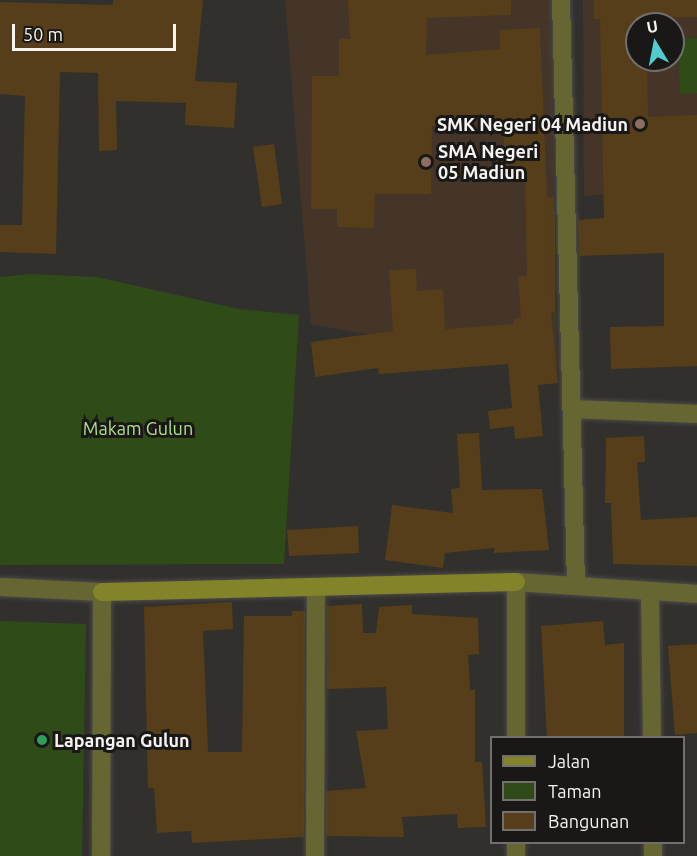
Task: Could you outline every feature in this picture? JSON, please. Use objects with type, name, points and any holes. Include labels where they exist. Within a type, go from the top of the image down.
[{"type":"street","points":[[561,0],[576,584]]},
{"type":"street","points":[[573,409],[697,414]]},
{"type":"street","points":[[516,582],[516,736]]},
{"type":"street","points":[[0,587],[102,592],[516,582],[576,584],[650,593],[697,594]]},
{"type":"street","points":[[315,856],[316,587]]},
{"type":"street","points":[[101,856],[102,592]]},
{"type":"street","points":[[650,593],[652,736]]},
{"type":"shaded area","name":"SMA Negeri 05 Madiun","points":[[285,0],[550,0],[557,369],[311,324]]},
{"type":"shaded area","name":"SMK Negeri 04 Madiun","points":[[583,0],[697,0],[697,188],[584,196]]},
{"type":"green space","points":[[697,38],[697,93],[680,94],[679,72],[685,72],[685,39]]},
{"type":"green space","name":"Makam Gulun","points":[[30,274],[97,277],[239,309],[299,315],[284,564],[0,565],[0,277]]},
{"type":"green space","name":"Lapangan Gulun","points":[[0,621],[86,624],[82,856],[0,856]]},
{"type":"building","points":[[113,0],[203,0],[195,81],[237,83],[234,128],[185,125],[186,103],[116,101],[117,150],[99,151],[98,73],[60,72],[56,254],[0,252],[0,225],[22,225],[25,96],[0,94],[0,2],[113,5]]},
{"type":"building","points":[[348,0],[511,0],[511,15],[427,18],[426,55],[500,49],[499,30],[540,28],[547,197],[553,197],[555,221],[555,312],[551,312],[558,383],[538,385],[543,436],[515,439],[514,426],[490,429],[488,411],[512,408],[508,364],[379,374],[378,368],[315,377],[311,342],[393,331],[389,270],[416,269],[417,291],[443,289],[445,329],[513,324],[513,319],[521,318],[518,276],[527,276],[525,170],[505,170],[503,121],[432,126],[431,194],[375,194],[374,228],[337,227],[337,209],[311,209],[312,76],[339,76],[339,39],[350,39]]},
{"type":"building","points":[[594,0],[697,0],[697,17],[685,17],[685,12],[625,12],[625,72],[647,72],[648,117],[697,115],[697,366],[611,369],[610,327],[664,326],[664,253],[579,256],[578,220],[604,218],[600,19],[594,19]]},
{"type":"building","points":[[274,144],[282,204],[262,207],[253,147]]},
{"type":"building","points":[[479,433],[482,490],[542,489],[549,550],[494,553],[494,548],[445,553],[443,568],[385,560],[392,505],[453,513],[451,489],[460,488],[457,434]]},
{"type":"building","points":[[644,436],[645,462],[637,462],[641,520],[697,517],[697,566],[613,564],[611,503],[605,503],[606,438]]},
{"type":"building","points":[[358,526],[359,553],[289,556],[287,530]]},
{"type":"building","points":[[232,602],[233,629],[203,631],[208,752],[242,752],[244,616],[292,616],[292,611],[305,611],[304,837],[192,843],[191,831],[157,833],[154,788],[148,788],[144,607]]},
{"type":"building","points":[[362,604],[363,633],[376,633],[379,607],[412,605],[412,614],[478,618],[479,654],[468,655],[470,690],[475,690],[475,762],[482,762],[486,827],[458,828],[457,814],[402,817],[404,837],[326,836],[326,791],[366,788],[356,731],[388,729],[386,687],[327,689],[327,606]]},
{"type":"building","points":[[603,621],[605,645],[624,643],[624,736],[547,736],[541,626]]},
{"type":"building","points":[[697,644],[697,733],[675,735],[668,646]]},
{"type":"place","name":"SMK Negeri 04 Madiun","points":[[640,124]]},
{"type":"place","name":"SMA Negeri 05 Madiun","points":[[426,162]]},
{"type":"place","name":"Lapangan Gulun","points":[[42,740]]}]
